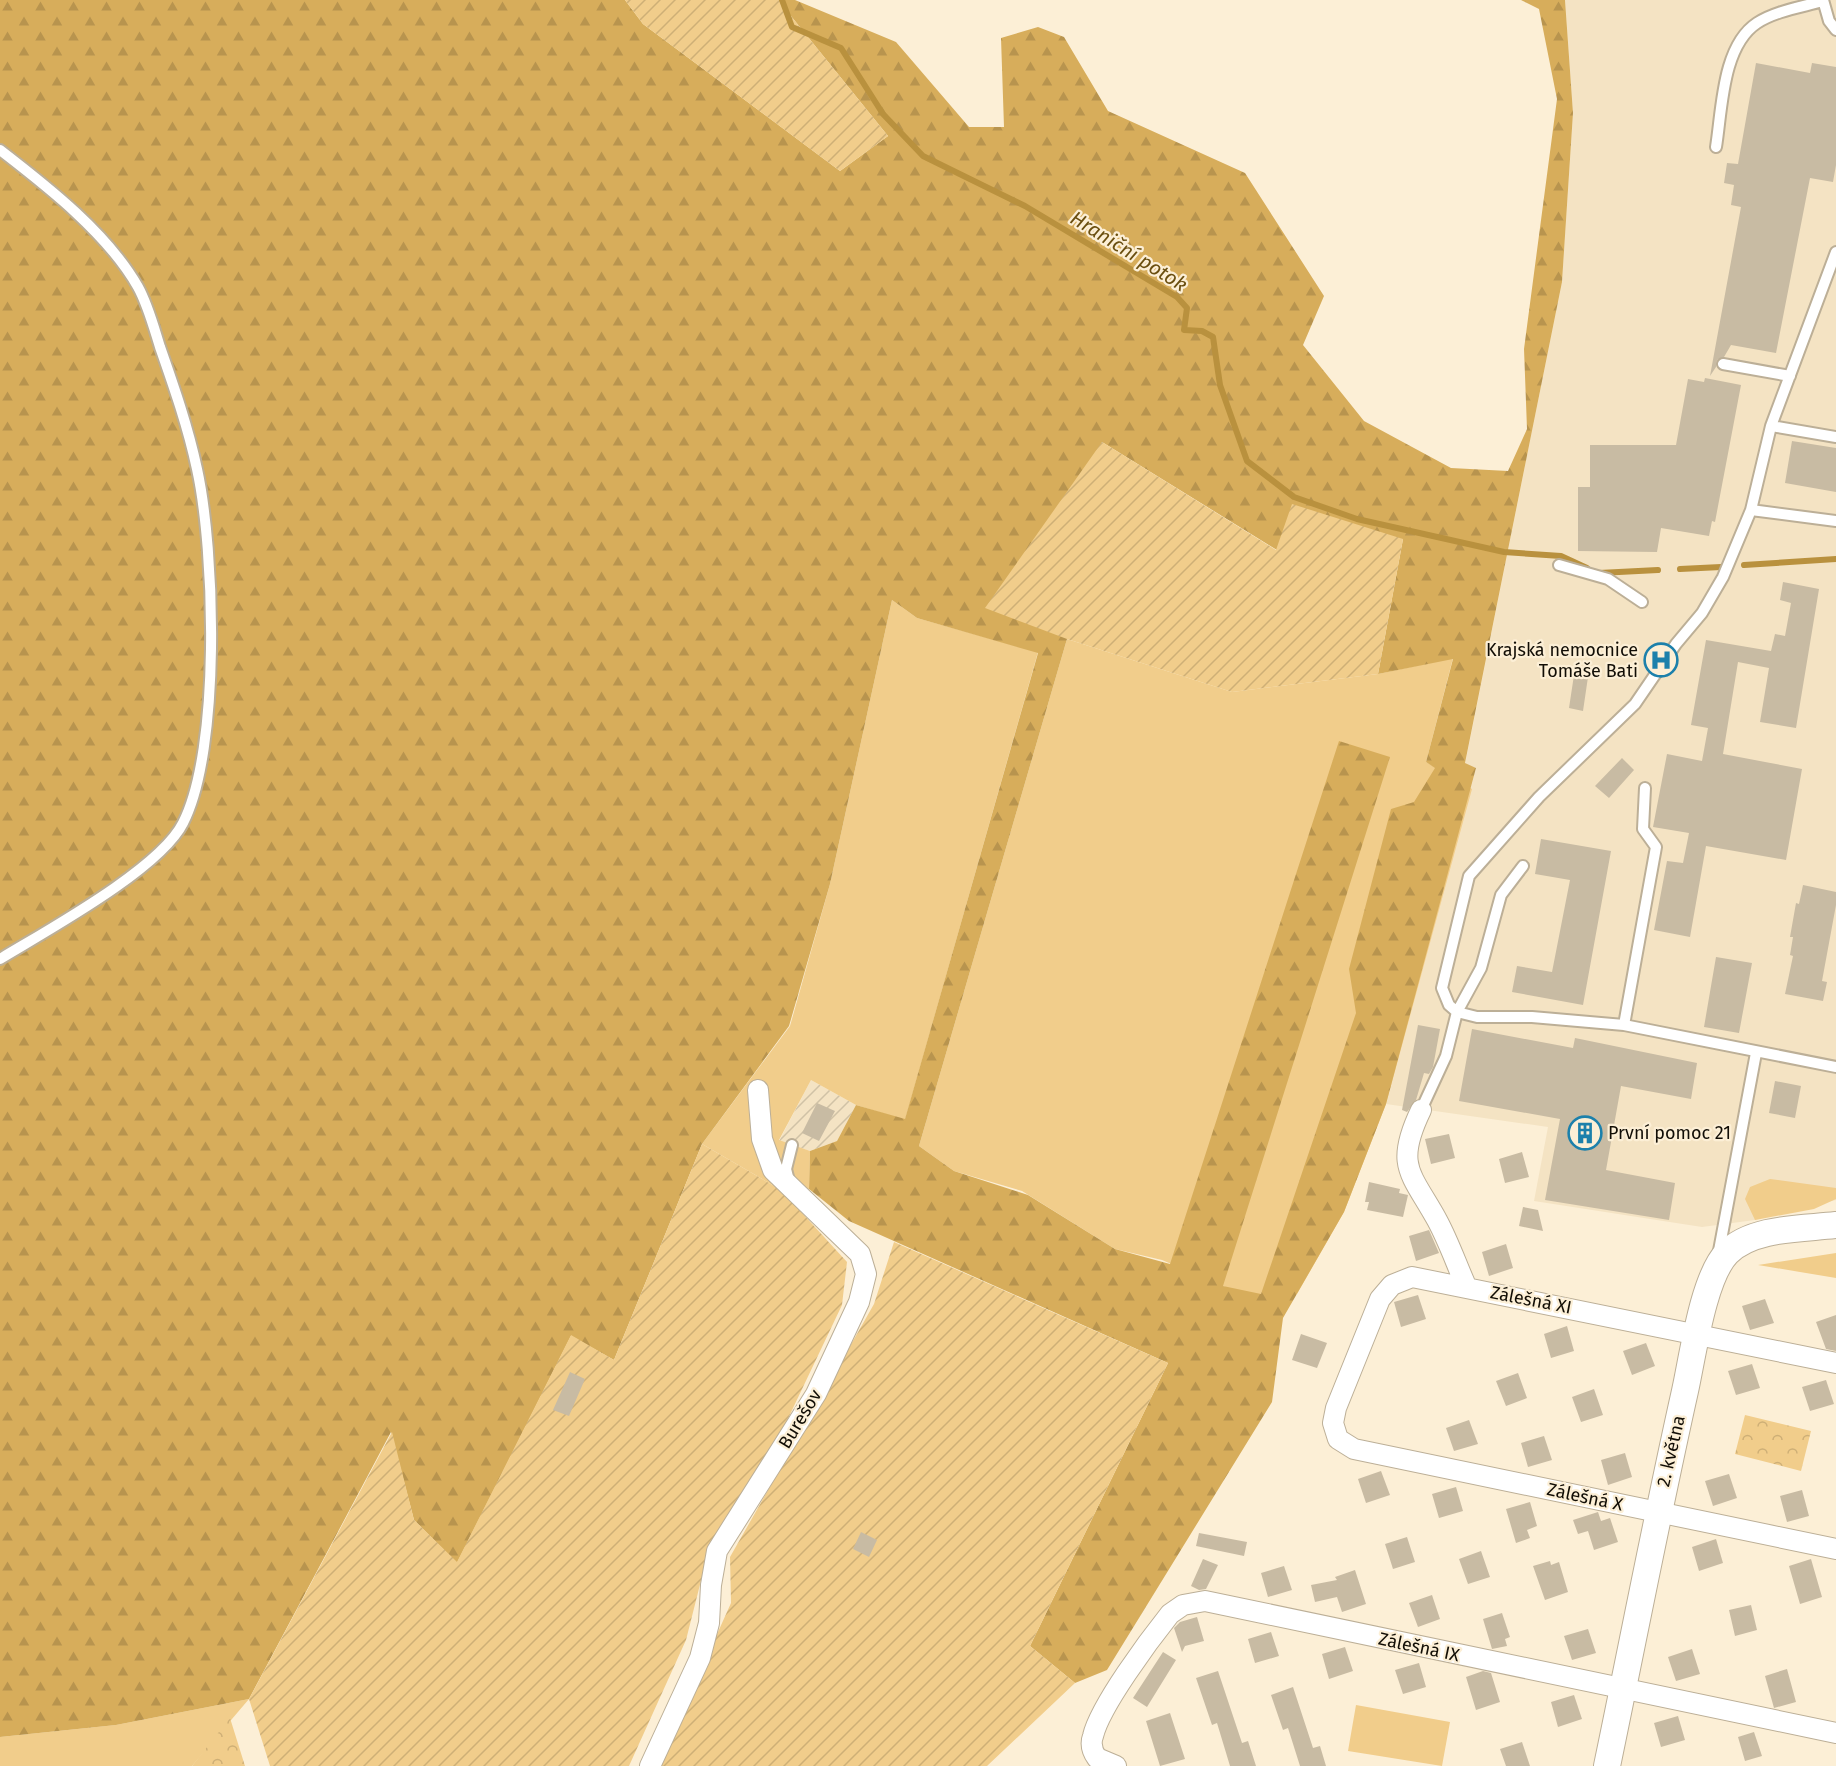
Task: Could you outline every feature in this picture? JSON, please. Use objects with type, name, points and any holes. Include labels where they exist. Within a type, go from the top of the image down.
[{"type":"street","name":"Burešov","points":[[650,1766],[700,1658],[709,1623],[711,1585],[717,1551],[816,1394],[859,1302],[866,1274],[860,1254],[773,1170],[762,1139],[758,1090]]},
{"type":"street","points":[[1420,1110],[1408,1145],[1410,1174],[1438,1221],[1467,1288]]},
{"type":"street","name":"2. května","points":[[1607,1766],[1658,1513],[1698,1334],[1715,1271],[1730,1250],[1750,1239],[1781,1232],[1836,1225]]},
{"type":"street","name":"Zálešná XI","points":[[1338,1439],[1333,1423],[1335,1408],[1385,1291],[1392,1285],[1412,1277],[1836,1364]]},
{"type":"street","name":"Zálešná X","points":[[1338,1439],[1354,1449],[1836,1549]]},
{"type":"street","name":"Zálešná IX","points":[[1116,1766],[1097,1758],[1093,1753],[1092,1736],[1106,1708],[1166,1620],[1176,1609],[1190,1603],[1213,1602],[1836,1733]]},
{"type":"lane","points":[[1716,147],[1731,53],[1742,36],[1757,22],[1823,0],[1829,21],[1836,30]]},
{"type":"lane","points":[[0,150],[45,185],[95,234],[139,288],[182,412],[198,471],[208,563],[210,627],[208,712],[195,791],[183,824],[158,854],[90,905],[0,959]]},
{"type":"lane","points":[[1836,252],[1771,426],[1751,510],[1723,577],[1702,612],[1676,644],[1635,704],[1539,797],[1469,876],[1442,981],[1444,995],[1457,1012],[1477,1017],[1532,1017],[1624,1025],[1756,1053],[1836,1067]]},
{"type":"lane","points":[[1723,364],[1790,376]]},
{"type":"lane","points":[[1771,426],[1836,437]]},
{"type":"lane","points":[[1751,510],[1836,521]]},
{"type":"lane","points":[[1558,565],[1608,579],[1642,602]]},
{"type":"lane","points":[[1624,1025],[1656,847],[1643,829],[1645,788]]},
{"type":"lane","points":[[1420,1110],[1446,1056],[1457,1012],[1480,968],[1501,895],[1523,866]]},
{"type":"lane","points":[[1715,1271],[1756,1053]]},
{"type":"lane","points":[[791,1187],[786,1169],[792,1145]]},
{"type":"shaded area","name":"Krajská nemocnice Tomáše Bati","points":[[1565,0],[1836,0],[1836,1200],[1755,1220],[1702,1227],[1534,1201],[1548,1127],[1386,1104],[1476,768],[1465,764],[1562,282],[1573,113]]},
{"type":"shaded area","points":[[811,1080],[856,1105],[837,1141],[810,1151],[779,1141]]},
{"type":"green space","points":[[0,0],[625,0],[643,24],[840,171],[888,136],[778,0],[795,0],[896,42],[969,127],[1004,127],[1001,38],[1038,27],[1064,37],[1108,111],[1245,173],[1324,296],[1303,345],[1364,421],[1451,468],[1508,471],[1527,429],[1524,349],[1557,99],[1539,9],[1521,0],[1565,0],[1573,113],[1562,282],[1465,763],[1476,768],[1386,1104],[1344,1212],[1283,1318],[1272,1402],[1107,1670],[1075,1683],[1030,1646],[1168,1363],[849,1221],[809,1189],[810,1151],[837,1141],[856,1105],[905,1119],[1038,653],[917,618],[892,600],[830,884],[789,1026],[702,1144],[614,1360],[571,1336],[457,1563],[414,1520],[391,1432],[249,1699],[116,1725],[0,1737]],"holes":[[[1102,442],[1277,550],[1403,539],[1378,674],[1453,659],[1426,762],[1435,768],[1414,802],[1391,809],[1349,969],[1356,1013],[1261,1294],[1223,1286],[1390,757],[1339,741],[1170,1264],[1115,1249],[1028,1195],[954,1171],[919,1146],[1067,639]]]},
{"type":"green space","points":[[625,0],[778,0],[888,136],[840,171],[643,24]]},
{"type":"green space","points":[[1102,442],[1276,550],[1292,504],[1403,539],[1378,674],[1232,692],[1067,639],[985,608]]},
{"type":"green space","points":[[892,600],[917,618],[1038,652],[905,1120],[856,1105],[811,1080],[779,1140],[810,1151],[809,1189],[781,1190],[702,1144],[790,1026],[830,884]]},
{"type":"green space","points":[[1067,639],[1232,692],[1378,674],[1453,658],[1426,762],[1472,789],[1386,1104],[1344,1212],[1297,1294],[1257,1294],[1230,1289],[1162,1260],[1115,1249],[1022,1191],[954,1171],[919,1146]]},
{"type":"green space","points":[[702,1144],[781,1190],[847,1262],[842,1305],[784,1427],[709,1549],[686,1640],[629,1766],[270,1766],[249,1699],[392,1432],[414,1520],[457,1562],[571,1335],[614,1360]]},
{"type":"green space","points":[[1770,1179],[1836,1188],[1836,1199],[1814,1209],[1755,1220],[1745,1199],[1750,1187]]},
{"type":"green space","points":[[894,1242],[1168,1363],[1030,1646],[1075,1683],[987,1766],[658,1766],[731,1603],[730,1557],[874,1304]]},
{"type":"green space","points":[[1836,1253],[1836,1278],[1758,1265]]},
{"type":"green space","points":[[1745,1415],[1811,1431],[1801,1471],[1735,1454]]},
{"type":"green space","points":[[249,1699],[192,1766],[0,1766],[0,1737],[116,1725]]},
{"type":"green space","points":[[1356,1705],[1450,1722],[1442,1766],[1348,1751]]},
{"type":"green space","points":[[230,1718],[245,1766],[192,1766]]},
{"type":"building","points":[[1756,63],[1810,73],[1812,63],[1836,67],[1836,165],[1833,182],[1810,178],[1776,353],[1731,345],[1724,357],[1717,360],[1716,367],[1710,376],[1741,207],[1731,205],[1734,185],[1724,183],[1727,163],[1738,164]]},
{"type":"building","points":[[1705,378],[1741,385],[1715,522],[1712,521],[1709,536],[1661,528],[1657,552],[1578,551],[1578,487],[1590,487],[1590,445],[1676,445],[1688,379],[1704,382]]},
{"type":"building","points":[[1792,441],[1836,448],[1836,492],[1785,483]]},
{"type":"building","points":[[1783,582],[1819,589],[1796,728],[1760,722],[1769,668],[1738,662],[1723,754],[1802,769],[1786,860],[1706,846],[1690,937],[1654,930],[1667,861],[1683,863],[1689,833],[1653,827],[1667,754],[1702,761],[1708,728],[1691,725],[1706,640],[1771,651],[1775,634],[1785,636],[1791,603],[1780,600]]},
{"type":"building","points":[[1574,675],[1588,677],[1583,711],[1569,708]]},
{"type":"building","points":[[1622,758],[1634,770],[1609,798],[1595,786]]},
{"type":"building","points":[[1541,839],[1611,851],[1583,1005],[1512,992],[1517,966],[1552,972],[1570,880],[1535,874]]},
{"type":"building","points":[[1803,885],[1836,892],[1836,905],[1822,981],[1827,982],[1823,1001],[1785,994],[1793,956],[1790,955],[1793,937],[1790,937],[1796,903],[1799,904]]},
{"type":"building","points":[[1716,957],[1752,963],[1739,1033],[1704,1027]]},
{"type":"building","points":[[1418,1025],[1440,1029],[1433,1067],[1429,1074],[1424,1073],[1416,1100],[1407,1112],[1402,1110]]},
{"type":"building","name":"První pomoc 21","points":[[1472,1029],[1573,1048],[1575,1038],[1697,1063],[1691,1099],[1621,1086],[1606,1170],[1675,1183],[1669,1220],[1545,1200],[1560,1119],[1459,1101]]},
{"type":"building","points":[[1775,1081],[1801,1086],[1795,1118],[1769,1113]]},
{"type":"building","points":[[817,1103],[835,1111],[819,1141],[802,1133]]},
{"type":"building","points":[[1449,1134],[1455,1158],[1431,1164],[1425,1139]]},
{"type":"building","points":[[1522,1152],[1529,1177],[1505,1183],[1499,1159]]},
{"type":"building","points":[[1369,1182],[1400,1189],[1399,1193],[1408,1195],[1403,1217],[1367,1210],[1369,1202],[1365,1202]]},
{"type":"building","points":[[1523,1207],[1538,1210],[1543,1231],[1519,1226]]},
{"type":"building","points":[[1429,1230],[1439,1253],[1416,1261],[1409,1236]]},
{"type":"building","points":[[1506,1244],[1513,1268],[1489,1276],[1482,1252]]},
{"type":"building","points":[[1418,1295],[1426,1319],[1401,1327],[1394,1302]]},
{"type":"building","points":[[1765,1299],[1774,1323],[1750,1330],[1742,1306]]},
{"type":"building","points":[[1836,1315],[1836,1351],[1826,1349],[1816,1322]]},
{"type":"building","points":[[1567,1326],[1574,1351],[1551,1358],[1544,1334]]},
{"type":"building","points":[[1301,1334],[1327,1343],[1317,1368],[1292,1360]]},
{"type":"building","points":[[1646,1343],[1655,1366],[1632,1375],[1623,1351]]},
{"type":"building","points":[[1752,1364],[1760,1388],[1736,1395],[1728,1371]]},
{"type":"building","points":[[570,1372],[585,1379],[569,1416],[553,1410]]},
{"type":"building","points":[[1518,1373],[1527,1398],[1506,1406],[1496,1381]]},
{"type":"building","points":[[1826,1380],[1834,1404],[1810,1411],[1802,1387]]},
{"type":"building","points":[[1594,1389],[1603,1415],[1581,1422],[1572,1397]]},
{"type":"building","points":[[1469,1420],[1478,1444],[1454,1451],[1446,1428]]},
{"type":"building","points":[[1544,1436],[1552,1460],[1528,1467],[1521,1443]]},
{"type":"building","points":[[1625,1453],[1632,1477],[1608,1485],[1601,1460]]},
{"type":"building","points":[[1381,1471],[1390,1495],[1366,1503],[1358,1479]]},
{"type":"building","points":[[1729,1474],[1737,1498],[1713,1506],[1705,1481]]},
{"type":"building","points":[[1456,1487],[1463,1511],[1439,1518],[1432,1494]]},
{"type":"building","points":[[1802,1490],[1809,1516],[1787,1522],[1780,1496]]},
{"type":"building","points":[[1530,1502],[1537,1526],[1527,1530],[1530,1538],[1516,1543],[1506,1509]]},
{"type":"building","points":[[1598,1512],[1601,1521],[1610,1518],[1618,1542],[1594,1550],[1588,1531],[1578,1534],[1573,1520]]},
{"type":"building","points":[[861,1532],[877,1540],[869,1557],[853,1549]]},
{"type":"building","points":[[1199,1533],[1247,1542],[1244,1556],[1196,1546]]},
{"type":"building","points":[[1407,1537],[1415,1562],[1393,1569],[1385,1544]]},
{"type":"building","points":[[1716,1539],[1723,1563],[1699,1571],[1692,1547]]},
{"type":"building","points":[[1481,1551],[1490,1577],[1468,1584],[1459,1559]]},
{"type":"building","points":[[1203,1559],[1218,1565],[1206,1589],[1199,1590],[1191,1586]]},
{"type":"building","points":[[1811,1559],[1822,1597],[1800,1604],[1789,1566]]},
{"type":"building","points":[[1550,1561],[1551,1565],[1559,1562],[1568,1592],[1545,1600],[1533,1566]]},
{"type":"building","points":[[1284,1566],[1292,1590],[1268,1597],[1261,1573]]},
{"type":"building","points":[[1355,1570],[1366,1604],[1342,1612],[1337,1597],[1315,1602],[1311,1585],[1337,1580],[1335,1577]]},
{"type":"building","points":[[1432,1595],[1440,1619],[1418,1627],[1409,1603]]},
{"type":"building","points":[[1751,1605],[1757,1630],[1735,1636],[1729,1610]]},
{"type":"building","points":[[1502,1613],[1510,1637],[1505,1639],[1507,1646],[1492,1649],[1483,1619]]},
{"type":"building","points":[[1197,1617],[1204,1641],[1185,1646],[1182,1652],[1174,1628],[1180,1622]]},
{"type":"building","points":[[1588,1629],[1596,1653],[1572,1660],[1564,1636]]},
{"type":"building","points":[[1271,1632],[1279,1656],[1255,1663],[1248,1639]]},
{"type":"building","points":[[1345,1647],[1353,1671],[1329,1679],[1322,1654]]},
{"type":"building","points":[[1692,1649],[1700,1674],[1676,1681],[1668,1657]]},
{"type":"building","points":[[1163,1652],[1176,1660],[1147,1707],[1133,1698]]},
{"type":"building","points":[[1419,1663],[1426,1687],[1403,1694],[1395,1670]]},
{"type":"building","points":[[1787,1669],[1796,1702],[1774,1708],[1765,1676]]},
{"type":"building","points":[[1218,1671],[1242,1743],[1248,1741],[1256,1766],[1230,1766],[1217,1723],[1212,1725],[1196,1678]]},
{"type":"building","points":[[1483,1671],[1491,1673],[1500,1702],[1476,1710],[1466,1677]]},
{"type":"building","points":[[1293,1687],[1313,1748],[1320,1746],[1326,1766],[1300,1766],[1288,1728],[1283,1730],[1271,1695]]},
{"type":"building","points":[[1574,1695],[1582,1719],[1558,1727],[1551,1702]]},
{"type":"building","points":[[1170,1713],[1185,1759],[1160,1766],[1146,1721]]},
{"type":"building","points":[[1678,1716],[1685,1740],[1661,1747],[1654,1723]]},
{"type":"building","points":[[1754,1732],[1762,1756],[1745,1761],[1738,1737]]},
{"type":"building","points":[[1522,1742],[1530,1766],[1506,1766],[1500,1749]]},
{"type":"waterway","name":"Hraniční potok","points":[[782,0],[792,27],[841,48],[883,114],[923,156],[1025,206],[1177,297],[1187,308],[1184,330],[1202,331],[1213,337],[1220,385],[1247,461],[1294,497],[1357,519],[1504,552],[1561,556],[1587,568]]},
{"type":"waterway","name":"Hraniční potok","points":[[1744,565],[1836,559]]},
{"type":"waterway","name":"Hraniční potok","points":[[1680,569],[1721,567]]},
{"type":"waterway","name":"Hraniční potok","points":[[1599,573],[1658,570]]},
{"type":"place","name":"Krajská nemocnice Tomáše Bati","points":[[1661,660]]},
{"type":"place","name":"První pomoc 21","points":[[1585,1133]]}]
